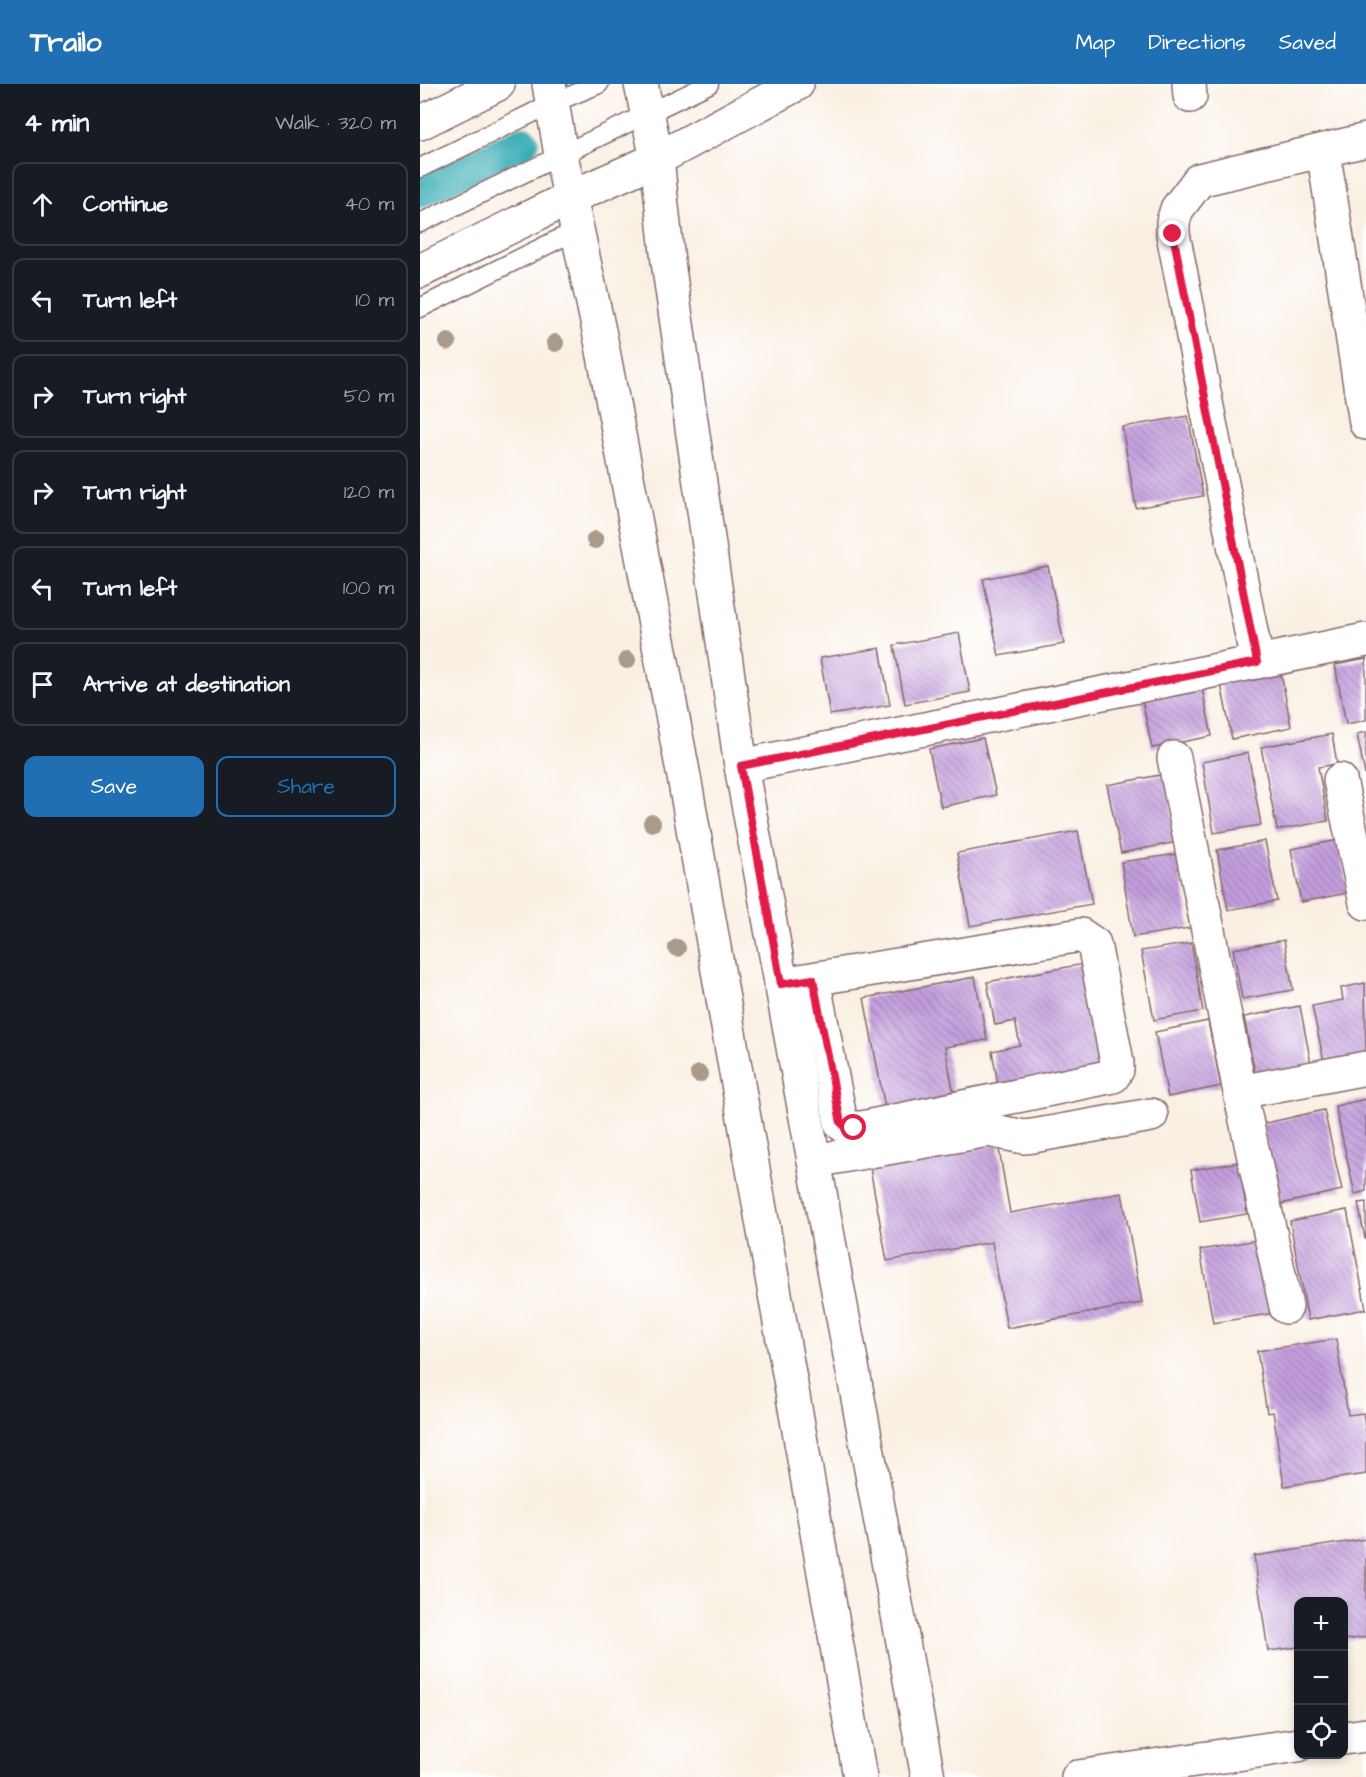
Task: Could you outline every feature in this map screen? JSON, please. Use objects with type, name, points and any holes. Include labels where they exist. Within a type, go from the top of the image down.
[{"type":"street","points":[[420,123],[498,84]]},
{"type":"street","points":[[420,271],[569,198],[657,159],[797,84]]},
{"type":"street","points":[[551,94],[569,198],[601,340],[681,766],[860,1777]]},
{"type":"street","points":[[645,99],[657,159],[668,262],[741,766],[928,1777]]},
{"type":"street","points":[[1257,662],[1173,234],[1173,222],[1177,208],[1199,180],[1366,140]]},
{"type":"street","points":[[1323,150],[1366,423]]},
{"type":"street","points":[[741,766],[1366,640]]},
{"type":"street","points":[[1174,758],[1240,1092],[1286,1307]]},
{"type":"street","points":[[1340,780],[1366,903]]},
{"type":"street","points":[[781,984],[1081,935],[1094,944],[1117,1070],[1113,1076],[862,1128],[847,1128],[841,1123],[813,979]]},
{"type":"street","points":[[1240,1092],[1366,1068]]},
{"type":"street","points":[[814,1161],[988,1130],[1024,1137],[1151,1115]]},
{"type":"street","points":[[1348,1737],[1366,1735]]},
{"type":"street","points":[[1078,1777],[1294,1746]]},
{"type":"lane","points":[[420,168],[551,94],[599,84]]},
{"type":"lane","points":[[420,223],[561,155],[645,99],[709,84]]},
{"type":"lane","points":[[420,308],[577,230]]},
{"type":"building","points":[[1188,416],[1203,496],[1136,508],[1122,427]]},
{"type":"building","points":[[1048,566],[1064,644],[999,656],[983,579]]},
{"type":"building","points":[[959,633],[970,692],[905,704],[894,645]]},
{"type":"building","points":[[880,648],[890,705],[830,715],[820,658]]},
{"type":"building","points":[[1366,659],[1366,720],[1346,724],[1335,665]]},
{"type":"building","points":[[1281,673],[1291,727],[1232,739],[1221,684]]},
{"type":"building","points":[[1202,688],[1212,736],[1152,748],[1142,700]]},
{"type":"building","points":[[1366,732],[1366,775],[1365,775],[1357,734]]},
{"type":"building","points":[[1332,734],[1337,764],[1318,767],[1328,821],[1277,830],[1261,747]]},
{"type":"building","points":[[983,738],[996,795],[941,807],[929,749]]},
{"type":"building","points":[[1248,753],[1261,825],[1214,833],[1202,762]]},
{"type":"building","points":[[1165,774],[1178,842],[1121,853],[1107,785]]},
{"type":"building","points":[[1078,831],[1092,904],[970,926],[957,853]]},
{"type":"building","points":[[1339,840],[1348,893],[1301,902],[1291,849]]},
{"type":"building","points":[[1265,841],[1277,901],[1228,910],[1217,850]]},
{"type":"building","points":[[1178,854],[1190,928],[1133,937],[1121,862]]},
{"type":"building","points":[[1284,940],[1293,990],[1242,999],[1233,949]]},
{"type":"building","points":[[1191,943],[1203,1011],[1154,1020],[1141,951]]},
{"type":"building","points":[[1083,964],[1104,1070],[999,1090],[992,1051],[1020,1045],[1015,1021],[995,1025],[987,982]]},
{"type":"building","points":[[975,977],[987,1040],[945,1047],[956,1105],[887,1118],[864,998]]},
{"type":"building","points":[[1365,983],[1366,1057],[1325,1066],[1312,1006],[1343,1000],[1341,988]]},
{"type":"building","points":[[1300,1006],[1312,1069],[1256,1079],[1244,1017]]},
{"type":"building","points":[[1208,1021],[1221,1086],[1168,1097],[1155,1032]]},
{"type":"building","points":[[1366,1099],[1366,1191],[1355,1194],[1335,1106]]},
{"type":"building","points":[[1324,1110],[1342,1190],[1281,1204],[1262,1124]]},
{"type":"building","points":[[998,1144],[1010,1213],[1122,1193],[1142,1303],[1007,1328],[992,1242],[887,1261],[870,1168]]},
{"type":"building","points":[[1239,1162],[1247,1214],[1200,1222],[1191,1170]]},
{"type":"building","points":[[1366,1202],[1366,1239],[1365,1239],[1358,1203]]},
{"type":"building","points":[[1347,1210],[1366,1309],[1308,1320],[1290,1221]]},
{"type":"building","points":[[1262,1239],[1275,1313],[1213,1323],[1200,1250]]},
{"type":"building","points":[[1336,1339],[1348,1415],[1363,1413],[1366,1434],[1366,1474],[1284,1486],[1273,1412],[1267,1413],[1257,1351]]},
{"type":"building","points":[[1366,1539],[1366,1637],[1348,1639],[1348,1597],[1294,1597],[1294,1648],[1268,1651],[1254,1556]]},
{"type":"waterway","points":[[420,192],[523,142]]},
{"type":"route","points":[[854,1128],[847,1128],[841,1123],[813,979],[781,984],[741,766],[1257,662],[1173,234]]}]
